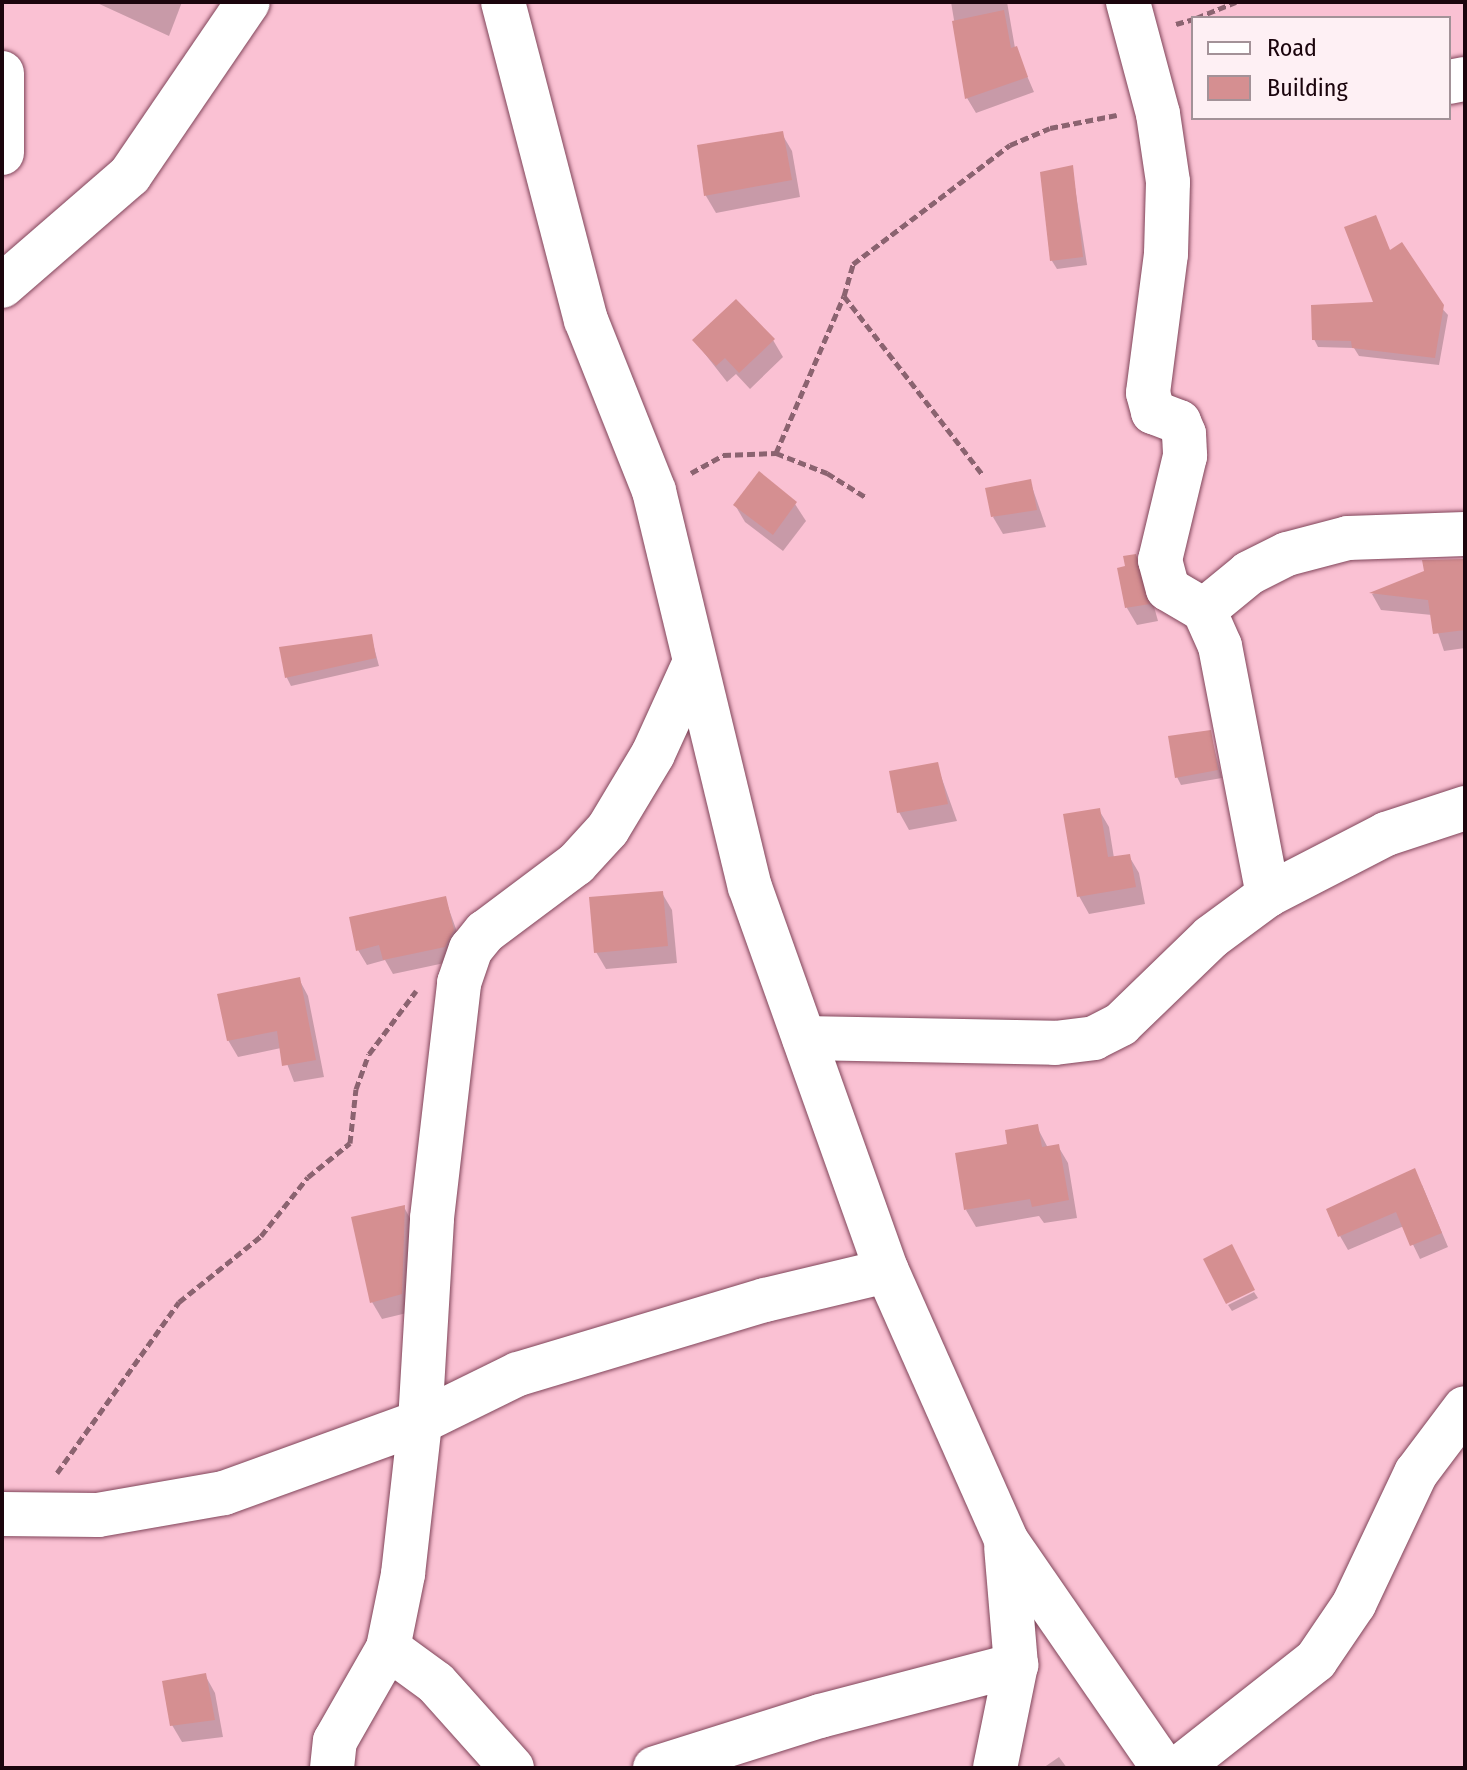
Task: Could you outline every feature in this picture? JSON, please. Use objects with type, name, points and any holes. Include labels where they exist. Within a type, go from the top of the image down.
[{"type":"street","points":[[2,286],[130,175],[248,2]]},
{"type":"street","points":[[503,2],[586,320],[654,491],[750,887],[887,1271],[1006,1540],[1163,1768]]},
{"type":"street","points":[[1128,2],[1176,113],[1168,182],[1166,254],[1148,393],[1153,412],[1179,422],[1185,456],[1160,560],[1168,589],[1204,610],[1233,696],[1268,895]]},
{"type":"street","points":[[2,73],[2,153]]},
{"type":"street","points":[[1204,610],[1249,573],[1287,554],[1348,538],[1465,534]]},
{"type":"street","points":[[332,1768],[335,1741],[388,1648],[403,1574],[420,1422],[432,1218],[459,983],[471,949],[485,932],[576,864],[608,829],[653,754],[694,664]]},
{"type":"street","points":[[804,1038],[1055,1043],[1094,1038],[1121,1024],[1211,937],[1268,895],[1386,834],[1465,808]]},
{"type":"street","points":[[15,1514],[98,1515],[224,1493],[420,1422],[532,1369],[765,1300],[887,1271]]},
{"type":"street","points":[[1179,1768],[1316,1660],[1354,1604],[1416,1473],[1465,1408]]},
{"type":"street","points":[[995,1768],[1016,1665],[1006,1540]]},
{"type":"street","points":[[388,1648],[436,1683],[512,1768]]},
{"type":"street","points":[[655,1768],[820,1716],[1016,1665]]},
{"type":"path","points":[[1201,16],[1236,2]]},
{"type":"path","points":[[776,453],[844,296],[853,264],[1010,145],[1050,128],[1103,115],[1176,113]]},
{"type":"path","points":[[844,296],[982,474]]},
{"type":"path","points":[[654,491],[723,455],[776,453],[827,473],[867,498]]},
{"type":"path","points":[[15,1514],[179,1302],[261,1236],[308,1177],[343,1152],[354,1135],[356,1089],[369,1054],[419,988]]},
{"type":"building","points":[[1004,10],[1011,48],[1017,46],[1028,77],[965,99],[952,21]]},
{"type":"building","points":[[783,131],[792,180],[704,196],[697,145]]},
{"type":"building","points":[[1073,165],[1083,257],[1050,261],[1040,172]]},
{"type":"building","points":[[1376,215],[1390,250],[1402,242],[1444,305],[1435,358],[1352,348],[1351,341],[1312,340],[1311,305],[1373,302],[1344,227]]},
{"type":"building","points":[[736,299],[775,339],[739,373],[725,358],[716,366],[692,340]]},
{"type":"building","points":[[759,471],[797,502],[773,535],[733,505]]},
{"type":"building","points":[[1031,479],[1037,510],[991,517],[985,488]]},
{"type":"building","points":[[1136,554],[1150,604],[1125,608],[1117,568],[1125,566],[1123,556]]},
{"type":"building","points":[[1465,559],[1465,630],[1433,634],[1428,600],[1369,593],[1424,571],[1422,560]]},
{"type":"building","points":[[372,634],[376,658],[285,678],[279,647]]},
{"type":"building","points":[[1211,730],[1218,770],[1175,778],[1168,736]]},
{"type":"building","points":[[938,762],[948,804],[897,813],[889,771]]},
{"type":"building","points":[[1100,808],[1108,857],[1130,854],[1136,887],[1077,897],[1063,814]]},
{"type":"building","points":[[663,891],[668,946],[594,953],[589,897]]},
{"type":"building","points":[[446,896],[454,930],[445,947],[383,960],[379,945],[356,951],[349,917]]},
{"type":"building","points":[[300,977],[316,1060],[282,1066],[277,1031],[227,1041],[217,994]]},
{"type":"building","points":[[1038,1124],[1042,1147],[1059,1144],[1069,1200],[1032,1207],[1030,1199],[964,1210],[955,1153],[1007,1144],[1005,1130]]},
{"type":"building","points":[[1415,1168],[1442,1233],[1410,1246],[1396,1212],[1338,1237],[1326,1209]]},
{"type":"building","points":[[405,1205],[402,1294],[370,1303],[351,1217]]},
{"type":"building","points":[[1232,1244],[1255,1290],[1226,1304],[1203,1259]]},
{"type":"building","points":[[206,1673],[215,1720],[170,1726],[162,1681]]}]
